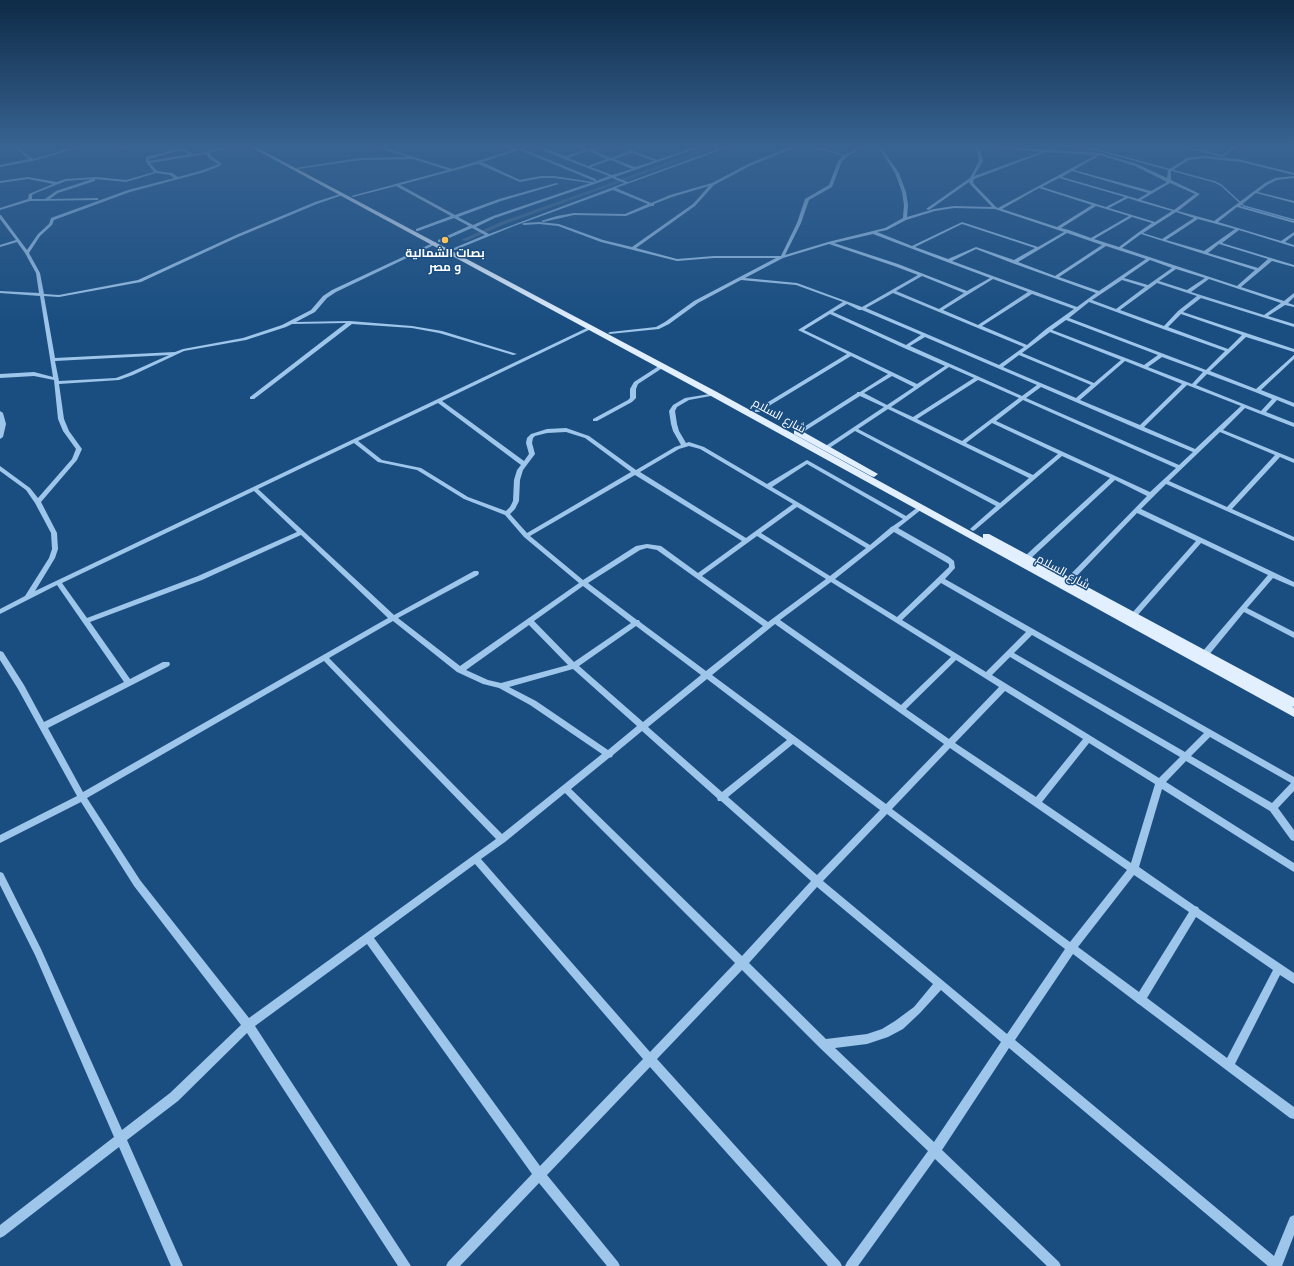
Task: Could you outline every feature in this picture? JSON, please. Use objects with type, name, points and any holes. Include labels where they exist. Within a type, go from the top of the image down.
[{"type":"main road","name":"شارع السلام","points":[[362,205],[437,242],[455,249],[610,333],[757,410],[973,529],[1294,702]]},
{"type":"main road","name":"شارع السلام","points":[[370,205],[591,328],[1294,713]]},
{"type":"street","points":[[0,209],[13,205]]},
{"type":"street","points":[[27,253],[39,235],[50,226],[52,219],[88,205]]},
{"type":"street","points":[[0,292],[42,296],[63,295],[144,280],[237,236],[311,205]]},
{"type":"street","points":[[434,205],[488,235]]},
{"type":"street","points":[[417,230],[488,205]]},
{"type":"street","points":[[53,360],[174,353],[244,339],[292,323],[313,311],[325,297],[334,291],[471,226],[529,205]]},
{"type":"street","points":[[455,249],[567,205]]},
{"type":"street","points":[[512,226],[539,223],[565,215],[626,215],[650,205]]},
{"type":"street","points":[[634,248],[694,205]]},
{"type":"street","points":[[782,257],[799,223],[805,205]]},
{"type":"street","points":[[905,220],[906,205]]},
{"type":"street","points":[[921,214],[934,205]]},
{"type":"street","points":[[994,205],[997,208]]},
{"type":"street","points":[[997,208],[1003,205]]},
{"type":"street","points":[[1058,228],[1095,205]]},
{"type":"street","points":[[1095,205],[1155,223]]},
{"type":"street","points":[[1106,208],[1112,205]]},
{"type":"street","points":[[1157,205],[1294,246]]},
{"type":"street","points":[[1119,249],[1182,205]]},
{"type":"street","points":[[1215,222],[1237,206],[1294,222]]},
{"type":"street","points":[[610,333],[657,328],[667,323],[696,302],[782,257],[828,243],[894,226],[921,214],[954,207],[997,208],[1294,306]]},
{"type":"street","points":[[0,216],[27,253],[38,273],[57,381],[63,426],[76,444],[78,453],[75,459],[38,502]]},
{"type":"street","points":[[1092,239],[1132,216]]},
{"type":"street","points":[[1163,240],[1198,217]]},
{"type":"street","points":[[539,223],[559,225],[602,241],[677,260],[714,257],[782,257]]},
{"type":"street","points":[[912,247],[962,223],[1038,248]]},
{"type":"street","points":[[1205,253],[1238,229]]},
{"type":"street","points":[[1014,262],[1068,231]]},
{"type":"street","points":[[872,232],[1076,309]]},
{"type":"street","points":[[1140,233],[1259,270]]},
{"type":"street","points":[[1282,242],[1294,233]]},
{"type":"street","points":[[0,246],[18,241]]},
{"type":"street","points":[[828,243],[882,260],[968,293]]},
{"type":"street","points":[[1219,243],[1294,266]]},
{"type":"street","points":[[1056,277],[1106,244]]},
{"type":"street","points":[[948,261],[976,248],[1099,292]]},
{"type":"street","points":[[1238,288],[1271,258]]},
{"type":"street","points":[[1000,367],[1099,292],[1150,259]]},
{"type":"street","points":[[1117,310],[1176,268]]},
{"type":"street","points":[[861,308],[921,274]]},
{"type":"street","points":[[940,310],[992,278]]},
{"type":"street","points":[[1121,278],[1149,287]]},
{"type":"street","points":[[1188,292],[1208,278]]},
{"type":"street","points":[[742,279],[797,284],[847,302],[1197,452]]},
{"type":"street","points":[[1157,282],[1294,326]]},
{"type":"street","points":[[893,291],[1028,347]]},
{"type":"street","points":[[979,326],[1031,292]]},
{"type":"street","points":[[1265,316],[1285,303],[1294,294]]},
{"type":"street","points":[[1165,328],[1180,312],[1200,296]]},
{"type":"street","points":[[1090,300],[1227,350]]},
{"type":"street","points":[[847,302],[830,314],[800,330],[849,355],[918,386]]},
{"type":"street","points":[[1180,312],[1294,351]]},
{"type":"street","points":[[830,314],[1180,468]]},
{"type":"street","points":[[1065,318],[1206,372],[1293,403]]},
{"type":"street","points":[[292,323],[350,322],[405,326],[440,332],[514,354]]},
{"type":"street","points":[[252,398],[350,322]]},
{"type":"street","points":[[1,609],[28,598],[58,582],[591,328]]},
{"type":"street","points":[[1048,330],[1294,425]]},
{"type":"street","points":[[906,347],[925,335]]},
{"type":"street","points":[[1192,386],[1227,350],[1245,335]]},
{"type":"street","points":[[2,375],[34,374],[57,381],[117,379],[136,372],[174,353]]},
{"type":"street","points":[[1018,353],[1095,385]]},
{"type":"street","points":[[757,410],[849,355]]},
{"type":"street","points":[[1145,367],[1161,355]]},
{"type":"street","points":[[1257,391],[1294,356]]},
{"type":"street","points":[[1076,400],[1125,360]]},
{"type":"street","points":[[594,420],[630,401],[633,398],[633,389],[636,383],[662,366]]},
{"type":"street","points":[[826,448],[948,366]]},
{"type":"street","points":[[798,433],[891,374]]},
{"type":"street","points":[[915,418],[976,379]]},
{"type":"street","points":[[1140,428],[1186,383]]},
{"type":"street","points":[[964,442],[1040,385]]},
{"type":"street","points":[[859,393],[915,418],[1032,477]]},
{"type":"street","points":[[684,445],[676,431],[672,411],[675,406],[687,399],[714,394]]},
{"type":"street","points":[[1262,413],[1276,398]]},
{"type":"street","points":[[438,401],[524,464]]},
{"type":"street","points":[[1069,580],[1151,495],[1167,482],[1244,406]]},
{"type":"street","points":[[0,413],[3,424],[0,437]]},
{"type":"street","points":[[992,422],[1151,495]]},
{"type":"street","points":[[855,429],[1000,505]]},
{"type":"street","points":[[507,514],[515,504],[518,475],[532,454],[529,443],[533,435],[560,430],[572,431],[586,437],[635,472],[746,541]]},
{"type":"street","points":[[1219,430],[1294,461]]},
{"type":"street","points":[[355,441],[380,461],[420,469],[466,498],[507,514],[526,536],[583,583],[1294,1114]]},
{"type":"street","points":[[526,536],[684,445],[694,445],[702,448],[796,505],[869,546]]},
{"type":"street","points":[[973,529],[1032,477],[1061,454]]},
{"type":"street","points":[[1228,509],[1279,455]]},
{"type":"street","points":[[767,487],[807,462],[906,518]]},
{"type":"street","points":[[1,471],[24,485],[38,502],[54,533],[55,549],[52,558],[28,598]]},
{"type":"street","points":[[1027,558],[1114,478]]},
{"type":"street","points":[[1167,482],[1294,539]]},
{"type":"street","points":[[255,489],[393,618],[460,670],[486,682],[501,686],[550,713],[609,755]]},
{"type":"street","points":[[699,575],[796,505]]},
{"type":"street","points":[[0,1232],[174,1097],[248,1025],[502,839],[609,755],[768,626],[831,579],[869,546],[920,508]]},
{"type":"street","points":[[1137,510],[1294,585]]},
{"type":"street","points":[[893,528],[952,563],[952,568],[941,580],[898,620]]},
{"type":"street","points":[[85,620],[200,578],[302,532]]},
{"type":"street","points":[[756,534],[1160,782],[1294,868]]},
{"type":"street","points":[[1134,615],[1200,540]]},
{"type":"street","points":[[460,670],[583,583],[638,548],[647,546],[659,548],[699,575],[768,626]]},
{"type":"street","points":[[0,839],[82,797],[324,657],[476,573]]},
{"type":"street","points":[[1205,654],[1272,575]]},
{"type":"street","points":[[941,580],[1294,781]]},
{"type":"street","points":[[58,582],[129,683]]},
{"type":"street","points":[[1243,609],[1294,635]]},
{"type":"street","points":[[529,621],[574,666],[644,726],[721,798],[817,881],[1276,1265],[1294,1221]]},
{"type":"street","points":[[776,621],[900,709],[1294,979]]},
{"type":"street","points":[[501,686],[574,666],[637,622]]},
{"type":"street","points":[[987,676],[1031,631]]},
{"type":"street","points":[[1009,653],[1273,808],[1294,837]]},
{"type":"street","points":[[0,654],[44,726],[82,797],[136,883],[248,1025],[405,1266]]},
{"type":"street","points":[[900,709],[956,656]]},
{"type":"street","points":[[324,657],[502,839]]},
{"type":"street","points":[[44,726],[166,664]]},
{"type":"street","points":[[452,1266],[742,963],[817,881],[951,744],[1004,687]]},
{"type":"street","points":[[851,1266],[935,1150],[1007,1041],[1072,948],[1134,868],[1160,782],[1209,733]]},
{"type":"street","points":[[721,798],[793,739]]},
{"type":"street","points":[[1037,802],[1088,739]]},
{"type":"street","points":[[1273,808],[1294,785]]},
{"type":"street","points":[[566,789],[824,1044],[1055,1266]]},
{"type":"street","points":[[475,858],[650,1059],[836,1266]]},
{"type":"street","points":[[0,876],[38,952],[122,1138],[177,1266]]},
{"type":"street","points":[[1140,1000],[1195,910]]},
{"type":"street","points":[[368,938],[539,1174],[614,1266]]},
{"type":"street","points":[[1229,1065],[1279,968]]},
{"type":"street","points":[[824,1044],[867,1039],[884,1033],[899,1025],[917,1010],[939,984]]},
{"type":"waterway","points":[[464,240],[503,223],[553,205]]},
{"type":"waterway","points":[[1243,205],[1294,220]]},
{"type":"place","name":"بصات الشمالية و مصر","points":[[445,240]]}]
